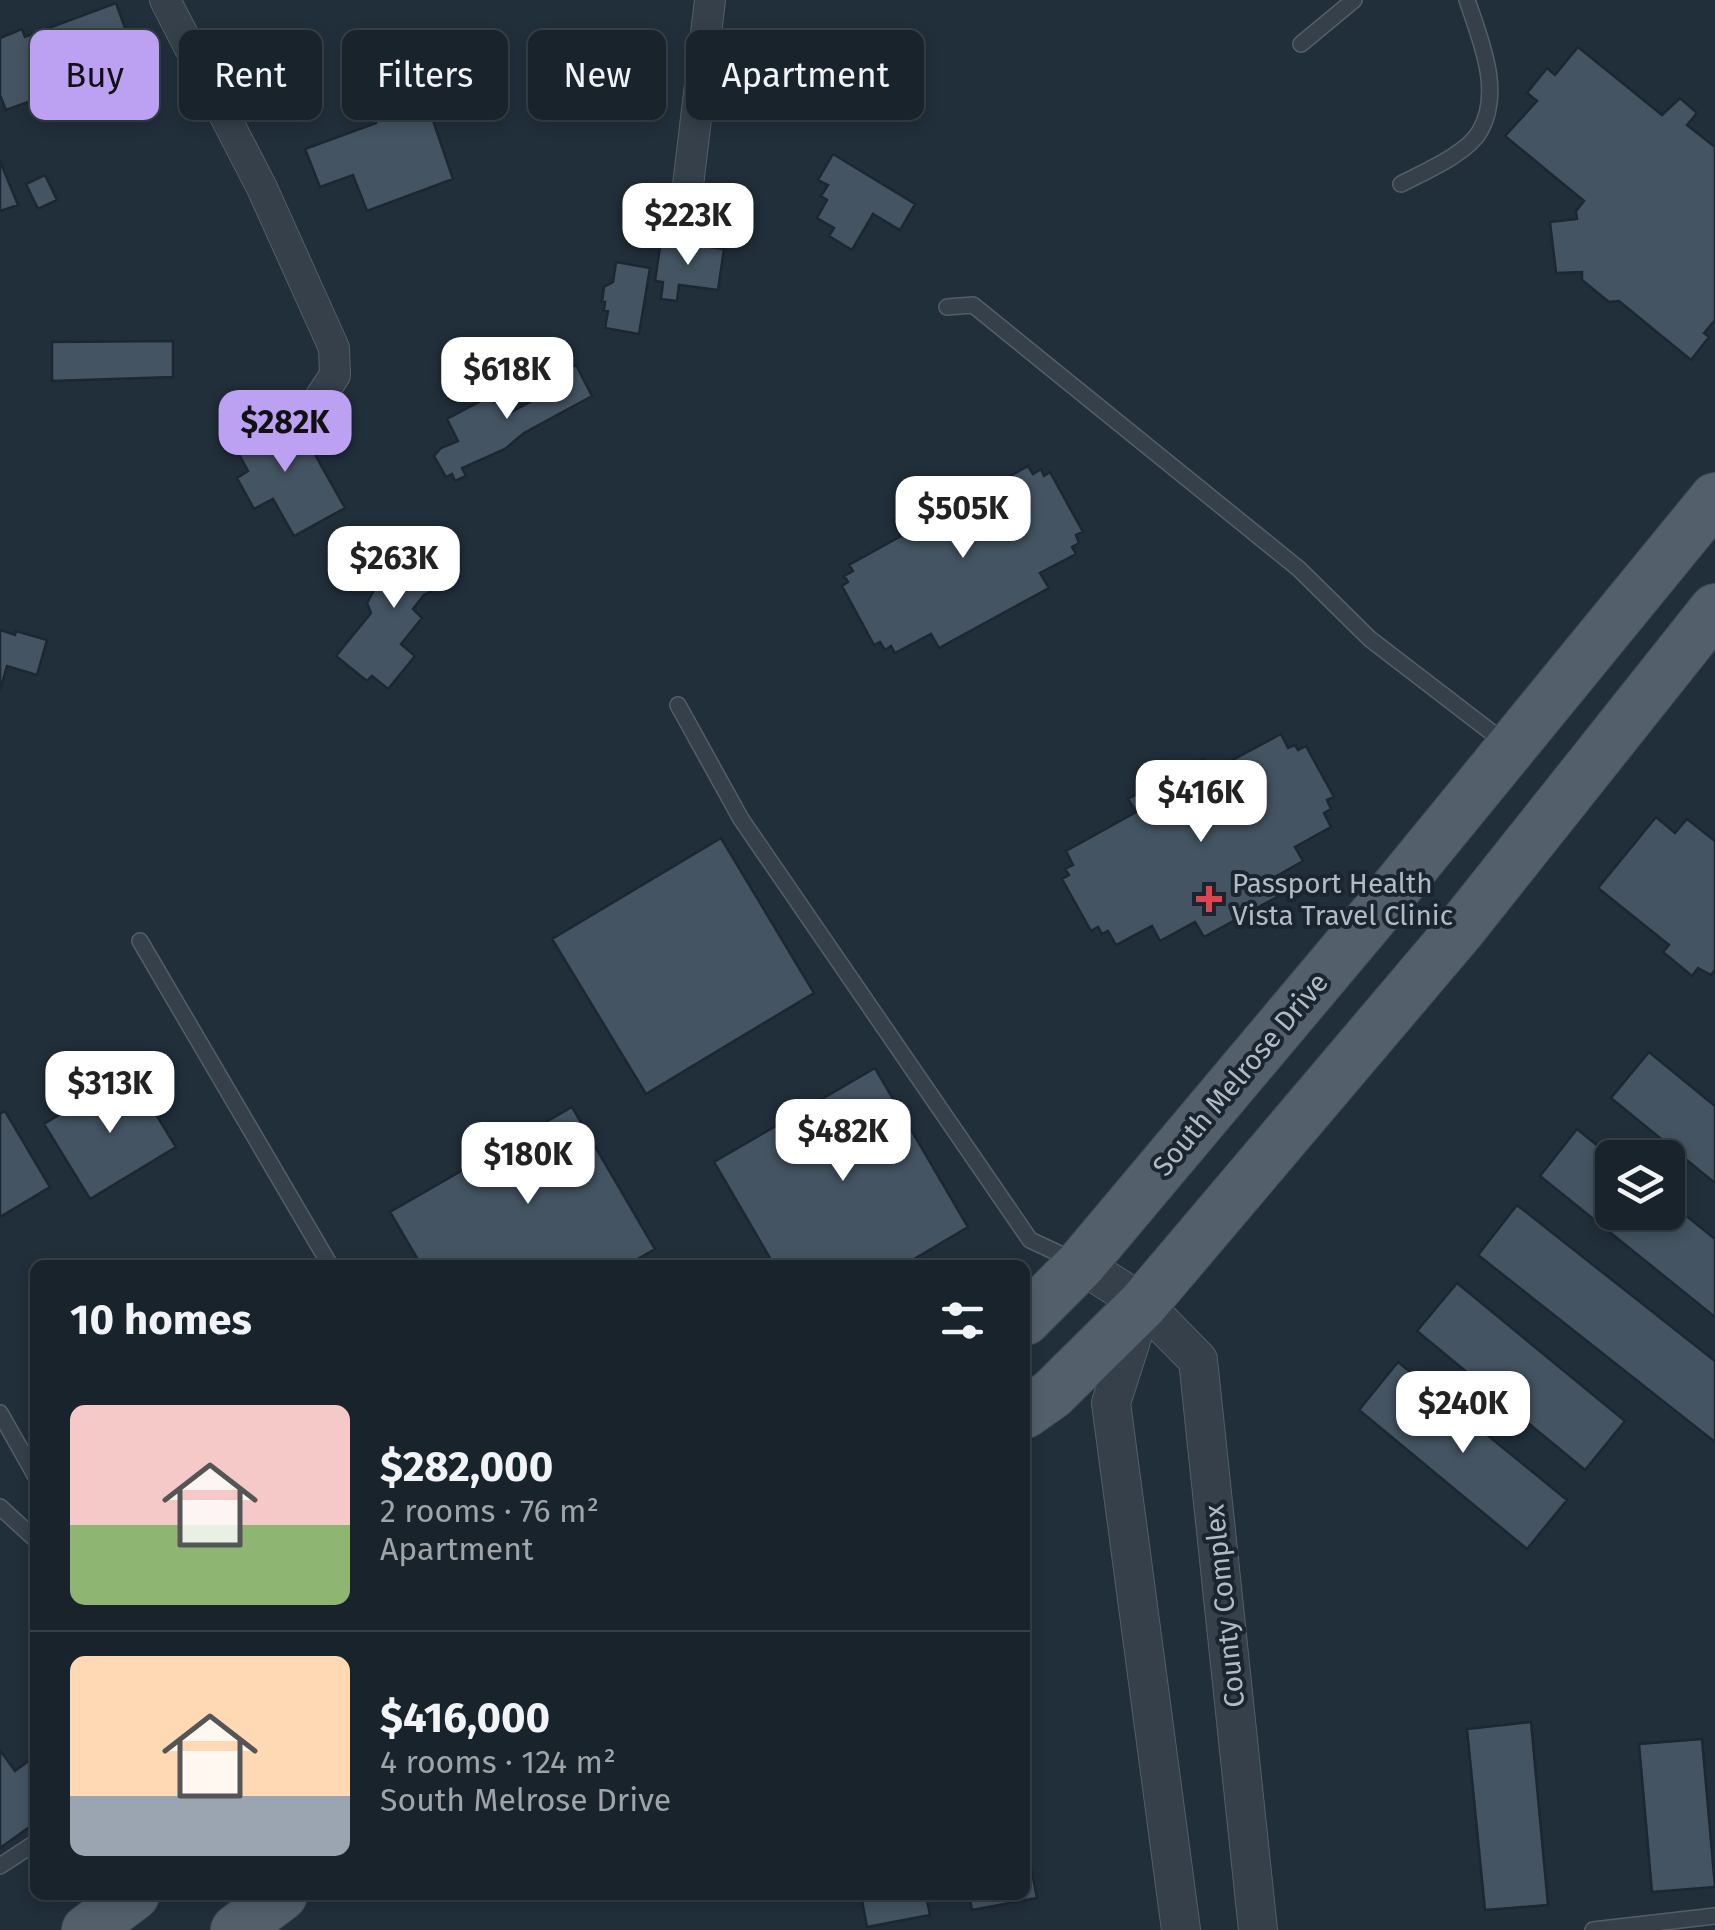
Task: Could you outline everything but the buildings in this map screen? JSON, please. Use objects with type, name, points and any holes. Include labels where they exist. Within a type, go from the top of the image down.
[{"type":"main road","name":"South Melrose Drive","points":[[1030,1315],[1081,1264],[1715,498]]},
{"type":"main road","points":[[1030,1409],[1052,1394],[1143,1304],[1460,931],[1715,608]]},
{"type":"main road","points":[[87,1930],[127,1900]]},
{"type":"main road","points":[[236,1930],[275,1900]]},
{"type":"street","points":[[165,0],[262,188],[334,348],[335,375],[321,396]]},
{"type":"street","points":[[685,211],[710,0]]},
{"type":"street","name":"County Complex","points":[[1081,1264],[1143,1304],[1198,1360],[1258,1930]]},
{"type":"street","points":[[1143,1304],[1111,1403],[1182,1930]]},
{"type":"lane","points":[[1302,44],[1354,0]]},
{"type":"lane","points":[[1401,184],[1451,157],[1479,133],[1489,104],[1486,56],[1467,0]]},
{"type":"lane","points":[[947,307],[973,306],[1298,570],[1370,639],[1511,748]]},
{"type":"lane","points":[[678,704],[740,820],[1030,1240],[1081,1264]]},
{"type":"lane","points":[[140,942],[327,1260]]},
{"type":"lane","points":[[0,1413],[30,1467]]},
{"type":"lane","points":[[0,1507],[30,1534]]},
{"type":"lane","points":[[0,1866],[30,1846]]},
{"type":"lane","points":[[1594,1930],[1715,1916]]},
{"type":"place","name":"Passport Health Vista Travel Clinic","points":[[1209,899]]}]
